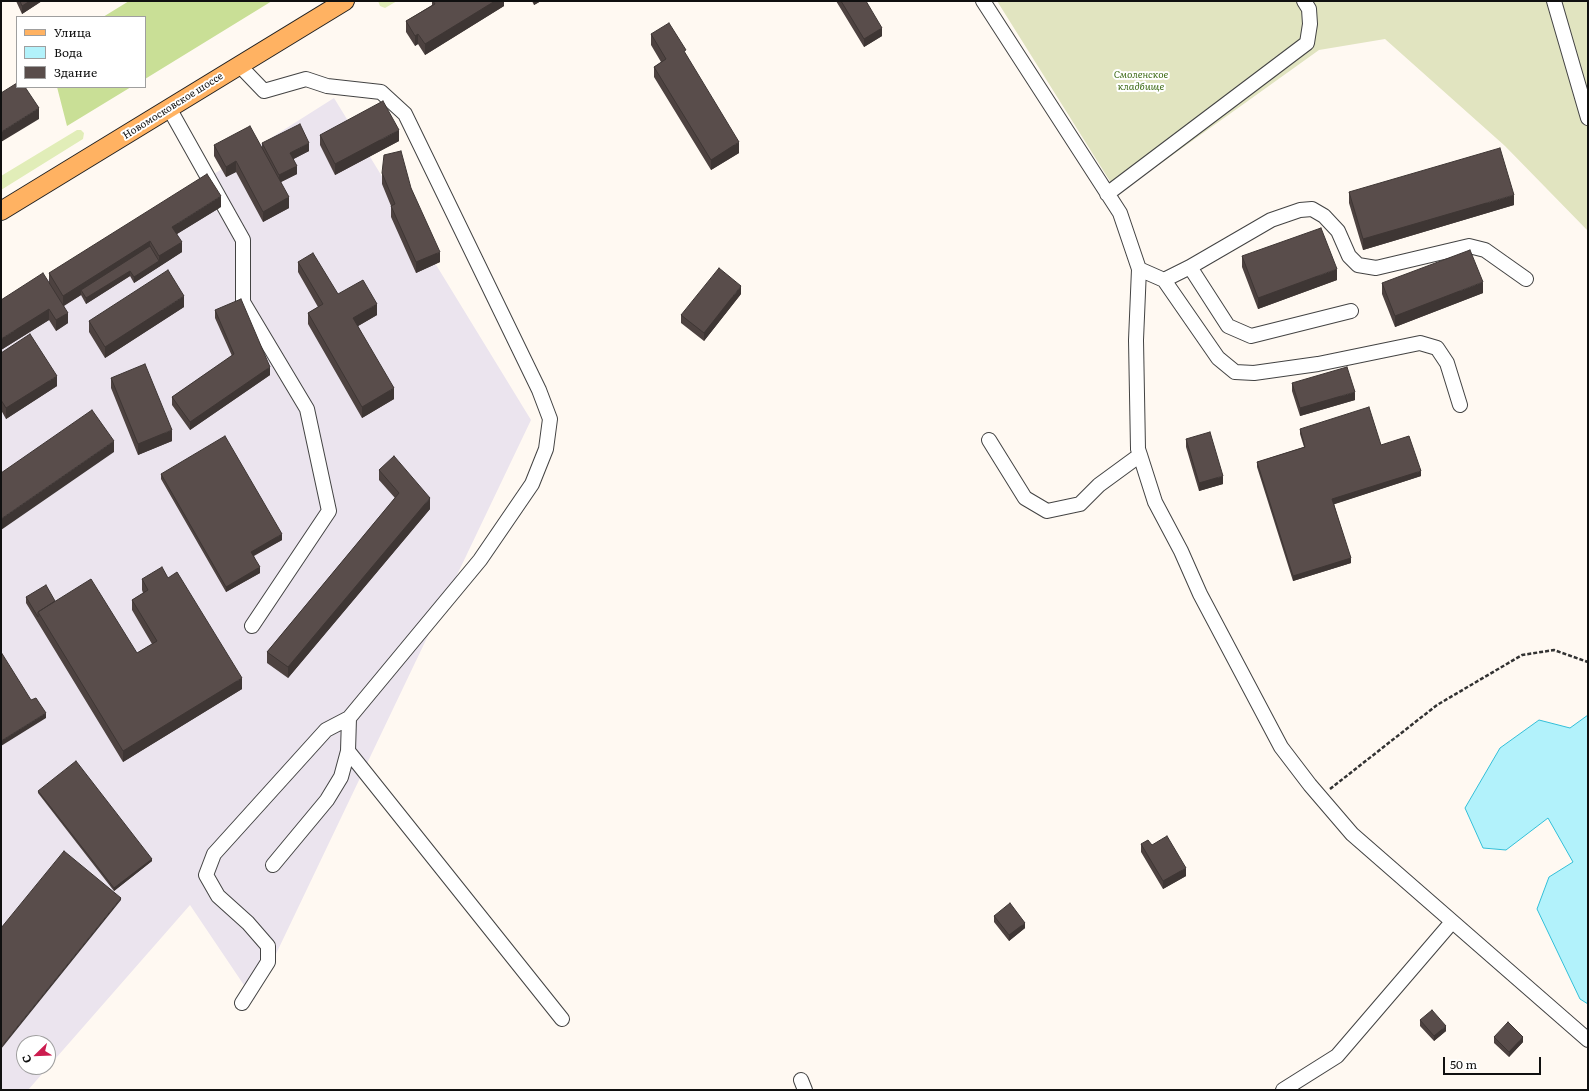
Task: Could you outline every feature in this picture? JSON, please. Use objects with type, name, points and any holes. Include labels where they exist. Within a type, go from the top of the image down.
[{"type":"main road","name":"Новомосковское шоссе","points":[[1,211],[345,1]]},
{"type":"street","points":[[983,1],[1120,213],[1139,269],[1136,340],[1138,449],[1155,502],[1181,551],[1200,594],[1281,747],[1320,797],[1352,834],[1588,1040]]},
{"type":"street","points":[[1108,194],[1307,43],[1310,24],[1309,9],[1304,1]]},
{"type":"street","points":[[1554,1],[1588,118]]},
{"type":"street","points":[[239,65],[264,91],[306,79],[327,86],[381,92],[405,114],[539,390],[550,419],[546,449],[532,484],[480,560],[349,718],[326,730],[214,854],[206,875],[218,896],[248,923],[268,946],[268,962],[242,1003]]},
{"type":"street","points":[[169,108],[243,240],[243,302],[307,409],[329,511],[252,626]]},
{"type":"street","points":[[1164,280],[1190,267],[1270,220],[1300,210],[1312,209],[1324,216],[1338,231],[1349,256],[1358,265],[1376,268],[1469,246],[1485,250],[1526,279]]},
{"type":"street","points":[[1190,267],[1228,326],[1251,336],[1351,311]]},
{"type":"street","points":[[1139,269],[1164,280],[1218,358],[1235,372],[1254,373],[1318,364],[1420,343],[1437,348],[1447,363],[1460,405]]},
{"type":"street","points":[[989,440],[1025,498],[1047,511],[1080,504],[1099,485],[1140,455]]},
{"type":"street","points":[[273,865],[327,800],[341,777],[348,751],[349,718]]},
{"type":"street","points":[[348,751],[562,1019]]},
{"type":"street","points":[[1283,1090],[1337,1056],[1452,922]]},
{"type":"path","points":[[1320,797],[1437,705],[1522,655],[1554,650],[1588,662]]},
{"type":"shaded area","points":[[334,98],[531,420],[254,1000],[190,905],[56,1058],[56,1035],[16,1035],[16,1075],[41,1075],[28,1090],[1,1090],[1,309]]},
{"type":"green space","points":[[129,1],[272,1],[146,78],[146,16],[105,16]]},
{"type":"green space","points":[[378,1],[397,1],[385,8],[380,6]]},
{"type":"green space","name":"Смоленское кладбище","points":[[997,1],[1588,1],[1588,231],[1505,146],[1385,39],[1319,50],[1118,194]]},
{"type":"green space","points":[[57,88],[129,88],[67,126]]},
{"type":"green space","points":[[77,130],[81,130],[84,133],[83,139],[1,190],[1,176]]},
{"type":"water","points":[[1588,715],[1588,1004],[1580,999],[1537,909],[1549,877],[1573,862],[1548,818],[1506,850],[1483,848],[1465,808],[1500,748],[1539,720],[1570,728]]},
{"type":"building","points":[[20,1],[30,1],[22,6]]},
{"type":"building","points":[[433,1],[495,1],[425,44],[418,34],[415,36],[406,21],[435,4]]},
{"type":"building","points":[[841,1],[866,1],[882,28],[864,39]]},
{"type":"building","points":[[669,23],[686,50],[684,51],[739,142],[711,160],[654,67],[666,59],[651,34]]},
{"type":"building","points":[[16,84],[16,88],[26,88],[39,108],[1,132],[1,93]]},
{"type":"building","points":[[383,101],[399,130],[335,164],[320,135]]},
{"type":"building","points":[[300,124],[309,143],[290,153],[297,166],[279,175],[262,143]]},
{"type":"building","points":[[250,126],[289,197],[263,212],[236,161],[226,167],[214,145]]},
{"type":"building","points":[[1500,148],[1514,195],[1363,239],[1349,192]]},
{"type":"building","points":[[401,151],[411,188],[440,252],[416,262],[391,206],[395,204],[382,173],[384,155]]},
{"type":"building","points":[[207,174],[221,196],[172,227],[182,242],[159,256],[150,241],[63,296],[49,273]]},
{"type":"building","points":[[1321,228],[1337,269],[1258,298],[1242,256]]},
{"type":"building","points":[[150,246],[159,261],[134,277],[130,271],[86,298],[81,290]]},
{"type":"building","points":[[1470,250],[1483,282],[1395,316],[1382,283]]},
{"type":"building","points":[[313,253],[338,294],[363,280],[377,304],[353,318],[394,388],[362,407],[308,313],[323,304],[298,262]]},
{"type":"building","points":[[719,268],[741,286],[704,333],[681,315]]},
{"type":"building","points":[[168,270],[184,296],[105,347],[89,321]]},
{"type":"building","points":[[43,273],[68,313],[56,320],[49,309],[1,339],[1,300]]},
{"type":"building","points":[[241,299],[270,367],[190,422],[172,397],[234,354],[215,310]]},
{"type":"building","points":[[30,334],[57,376],[6,408],[1,400],[1,353]]},
{"type":"building","points":[[145,364],[172,430],[138,444],[111,378]]},
{"type":"building","points":[[1347,367],[1355,392],[1300,408],[1292,383]]},
{"type":"building","points":[[1369,407],[1381,445],[1409,436],[1421,471],[1332,499],[1351,558],[1293,576],[1257,462],[1305,447],[1300,429]]},
{"type":"building","points":[[92,410],[114,441],[1,519],[1,473]]},
{"type":"building","points":[[1210,432],[1223,476],[1199,483],[1186,439]]},
{"type":"building","points":[[225,436],[282,534],[251,552],[260,567],[226,587],[161,474]]},
{"type":"building","points":[[394,456],[430,498],[288,667],[267,652],[399,493],[379,470]]},
{"type":"building","points":[[162,567],[168,578],[177,572],[242,678],[123,751],[38,612],[91,579],[137,653],[157,641],[132,600],[148,590],[142,579]]},
{"type":"building","points":[[46,585],[55,601],[38,612],[38,617],[26,597]]},
{"type":"building","points":[[1,652],[31,700],[36,698],[46,713],[1,741]]},
{"type":"building","points":[[76,761],[152,859],[114,888],[38,791]]},
{"type":"building","points":[[1167,836],[1186,868],[1163,881],[1141,844],[1148,840],[1152,845]]},
{"type":"building","points":[[64,851],[121,898],[1,1047],[1,928]]},
{"type":"building","points":[[1010,903],[1025,923],[1009,935],[994,916]]},
{"type":"building","points":[[1432,1010],[1446,1026],[1434,1036],[1420,1020]]},
{"type":"building","points":[[1508,1022],[1523,1037],[1509,1052],[1494,1037]]}]
